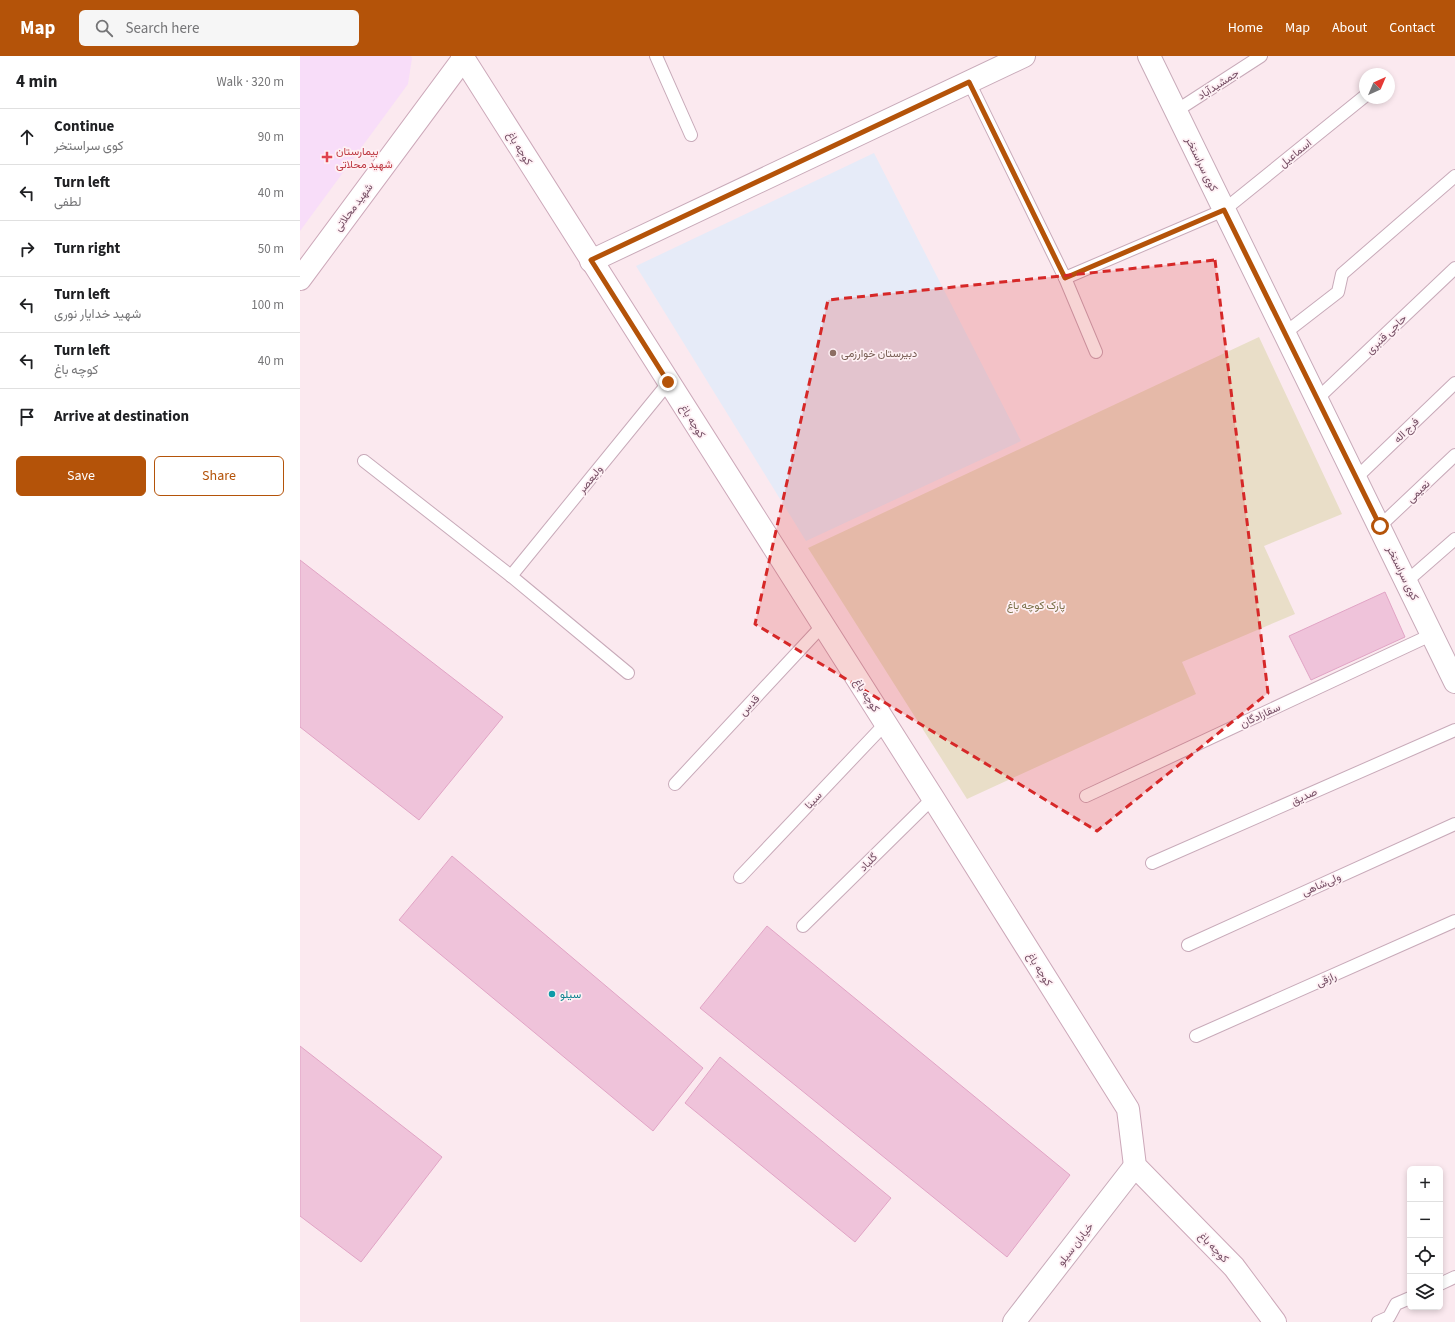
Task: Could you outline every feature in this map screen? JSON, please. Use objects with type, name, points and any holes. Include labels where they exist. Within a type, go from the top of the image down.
[{"type":"street","points":[[591,260],[1024,56]]},
{"type":"street","name":"کوی سراستخر","points":[[1149,56],[1433,634],[1453,670]]},
{"type":"street","name":"کوچه باغ","points":[[465,57],[591,260],[886,723],[1128,1108],[1136,1166],[1234,1267],[1275,1322]]},
{"type":"street","name":"شهید محلاتی","points":[[300,279],[465,57]]},
{"type":"street","name":"خیابان سیلو","points":[[1014,1322],[1136,1166]]},
{"type":"lane","points":[[656,56],[691,135]]},
{"type":"lane","name":"جمشید‌آباد","points":[[1176,111],[1261,56]]},
{"type":"lane","points":[[969,82],[1065,278],[1096,352]]},
{"type":"lane","name":"اسماعیل","points":[[1065,278],[1224,210],[1359,101]]},
{"type":"lane","points":[[1285,333],[1338,292],[1342,274],[1455,176]]},
{"type":"lane","name":"حاجی قنبری","points":[[1318,400],[1455,268]]},
{"type":"lane","name":"ولیعصر","points":[[511,576],[668,382]]},
{"type":"lane","name":"فرج اله","points":[[1356,478],[1455,383]]},
{"type":"lane","name":"نعیمی","points":[[1380,526],[1455,455]]},
{"type":"lane","points":[[364,462],[511,576],[628,672]]},
{"type":"lane","points":[[1407,581],[1455,539]]},
{"type":"lane","name":"قدس","points":[[675,784],[823,625]]},
{"type":"lane","name":"سقازادگان","points":[[1086,796],[1433,634]]},
{"type":"lane","name":"سینا","points":[[740,877],[886,723]]},
{"type":"lane","name":"صدیق","points":[[1152,862],[1455,730]]},
{"type":"lane","name":"گلباد","points":[[803,926],[933,798]]},
{"type":"lane","name":"ولی‌شاهی","points":[[1188,945],[1455,824]]},
{"type":"lane","name":"رازقی","points":[[1196,1036],[1455,921]]},
{"type":"lane","points":[[1443,1283],[1455,1277]]},
{"type":"lane","points":[[1378,1322],[1389,1317],[1396,1304],[1407,1299]]},
{"type":"highlighted area","points":[[1215,260],[1268,693],[1097,831],[755,624],[828,300]]},
{"type":"shaded area","name":"بیمارستان شهید محلاتی","points":[[300,56],[411,56],[412,58],[408,84],[300,231]]},
{"type":"shaded area","name":"دبیرستان خوارزمی","points":[[874,153],[1021,441],[806,541],[636,266]]},
{"type":"green space","name":"پارک کوچه باغ","points":[[1259,337],[1342,514],[1264,546],[1295,614],[1182,662],[1196,694],[967,799],[808,548]]},
{"type":"building","points":[[300,560],[503,717],[419,820],[300,727]]},
{"type":"building","points":[[1385,592],[1405,637],[1311,680],[1289,636]]},
{"type":"building","name":"سیلو","points":[[452,856],[703,1068],[653,1131],[399,920]]},
{"type":"building","points":[[767,926],[1070,1175],[1007,1257],[700,1008]]},
{"type":"building","points":[[300,1046],[442,1157],[361,1262],[300,1216]]},
{"type":"building","points":[[720,1057],[891,1198],[855,1242],[685,1103]]},
{"type":"place","name":"بیمارستان شهید محلاتی","points":[[327,157]]},
{"type":"place","name":"دبیرستان خوارزمی","points":[[833,353]]},
{"type":"place","name":"سیلو","points":[[552,994]]},
{"type":"route","points":[[668,382],[591,260],[969,82],[1065,278],[1224,210],[1380,526]]}]
